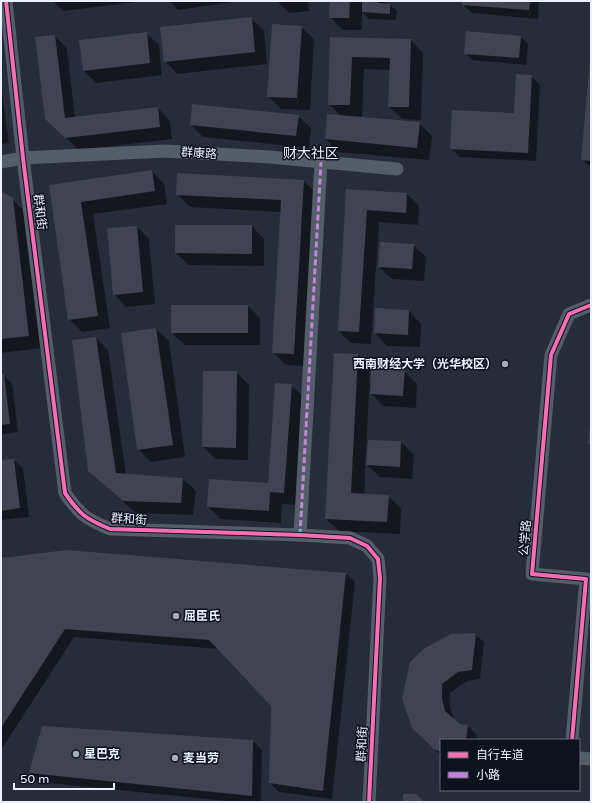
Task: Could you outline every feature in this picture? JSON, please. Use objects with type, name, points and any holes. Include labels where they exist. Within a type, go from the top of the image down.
[{"type":"street","name":"群和街","points":[[6,1],[23,158],[65,493],[76,509],[90,521],[110,529],[350,538],[367,546],[378,559],[380,578],[369,802]]},
{"type":"street","name":"群康路","points":[[1,162],[23,158],[166,151],[270,157],[397,169]]},
{"type":"street","points":[[300,535],[321,162]]},
{"type":"street","name":"公学路","points":[[572,739],[586,579],[532,574],[551,355],[570,314],[591,305]]},
{"type":"street","points":[[580,758],[591,759]]},
{"type":"building","points":[[330,1],[350,1],[349,18],[329,18]]},
{"type":"building","points":[[362,1],[378,1],[378,3],[390,4],[390,14],[362,12]]},
{"type":"building","points":[[463,1],[530,1],[529,10],[462,5]]},
{"type":"building","points":[[252,17],[255,52],[164,62],[160,27]]},
{"type":"building","points":[[272,24],[302,26],[297,98],[267,97]]},
{"type":"building","points":[[466,31],[521,36],[519,58],[464,54]]},
{"type":"building","points":[[147,32],[150,63],[83,71],[79,40]]},
{"type":"building","points":[[55,35],[65,118],[158,107],[160,127],[65,138],[45,119],[35,37]]},
{"type":"building","points":[[330,37],[411,39],[409,107],[388,107],[390,58],[352,57],[350,105],[328,105]]},
{"type":"building","points":[[590,60],[591,61],[591,161],[581,160]]},
{"type":"building","points":[[516,74],[532,75],[528,153],[450,149],[452,110],[514,113]]},
{"type":"building","points":[[192,104],[299,115],[296,136],[190,125]]},
{"type":"building","points":[[327,114],[420,122],[417,148],[325,139]]},
{"type":"building","points":[[152,170],[155,191],[81,202],[98,316],[68,320],[49,185]]},
{"type":"building","points":[[177,173],[304,180],[294,354],[272,353],[281,200],[176,195]]},
{"type":"building","points":[[346,189],[407,193],[406,213],[367,210],[359,332],[338,331]]},
{"type":"building","points":[[1,191],[13,198],[29,336],[1,339]]},
{"type":"building","points":[[175,225],[252,225],[252,254],[175,253]]},
{"type":"building","points":[[137,226],[143,292],[113,295],[107,228]]},
{"type":"building","points":[[380,242],[414,244],[412,269],[378,267]]},
{"type":"building","points":[[171,305],[248,305],[248,333],[171,333]]},
{"type":"building","points":[[375,308],[409,310],[408,335],[374,333]]},
{"type":"building","points":[[156,328],[173,445],[137,450],[121,333]]},
{"type":"building","points":[[96,337],[116,473],[183,478],[181,503],[123,501],[88,471],[72,340]]},
{"type":"building","points":[[334,353],[358,354],[351,493],[389,495],[387,522],[325,519]]},
{"type":"building","points":[[371,368],[405,370],[403,396],[370,394]]},
{"type":"building","points":[[203,371],[237,371],[236,448],[202,447]]},
{"type":"building","points":[[1,374],[4,374],[10,424],[1,425]]},
{"type":"building","points":[[275,383],[292,384],[284,493],[270,492],[269,511],[207,507],[209,479],[268,483]]},
{"type":"building","points":[[590,424],[591,444],[588,444]]},
{"type":"building","points":[[368,440],[401,441],[400,467],[366,465]]},
{"type":"building","points":[[14,459],[20,508],[1,511],[1,460]]},
{"type":"building","points":[[67,550],[346,573],[323,791],[269,783],[271,706],[209,640],[65,629],[1,728],[1,558]]},
{"type":"building","points":[[476,633],[472,670],[458,672],[442,684],[442,698],[445,711],[460,724],[468,725],[466,739],[440,739],[440,752],[434,749],[412,728],[402,699],[410,662],[425,648],[451,634]]},
{"type":"building","points":[[42,726],[253,740],[252,796],[29,773]]},
{"type":"building","points":[[403,794],[416,794],[424,802],[403,802]]},
{"type":"marked path","points":[[300,535],[321,162]]},
{"type":"cycle path","points":[[6,1],[23,158],[65,493],[84,516],[110,529],[350,538],[367,546],[378,559],[380,578],[369,802]]},
{"type":"cycle path","points":[[572,739],[586,579],[532,574],[551,355],[569,314],[591,305]]},
{"type":"place","name":"西南财经大学（光华校区）","points":[[505,364]]},
{"type":"place","name":"屈臣氏","points":[[176,616]]},
{"type":"place","name":"星巴克","points":[[76,754]]},
{"type":"place","name":"麦当劳","points":[[175,758]]},
{"type":"district","name":"财大社区","points":[[311,153]]}]
